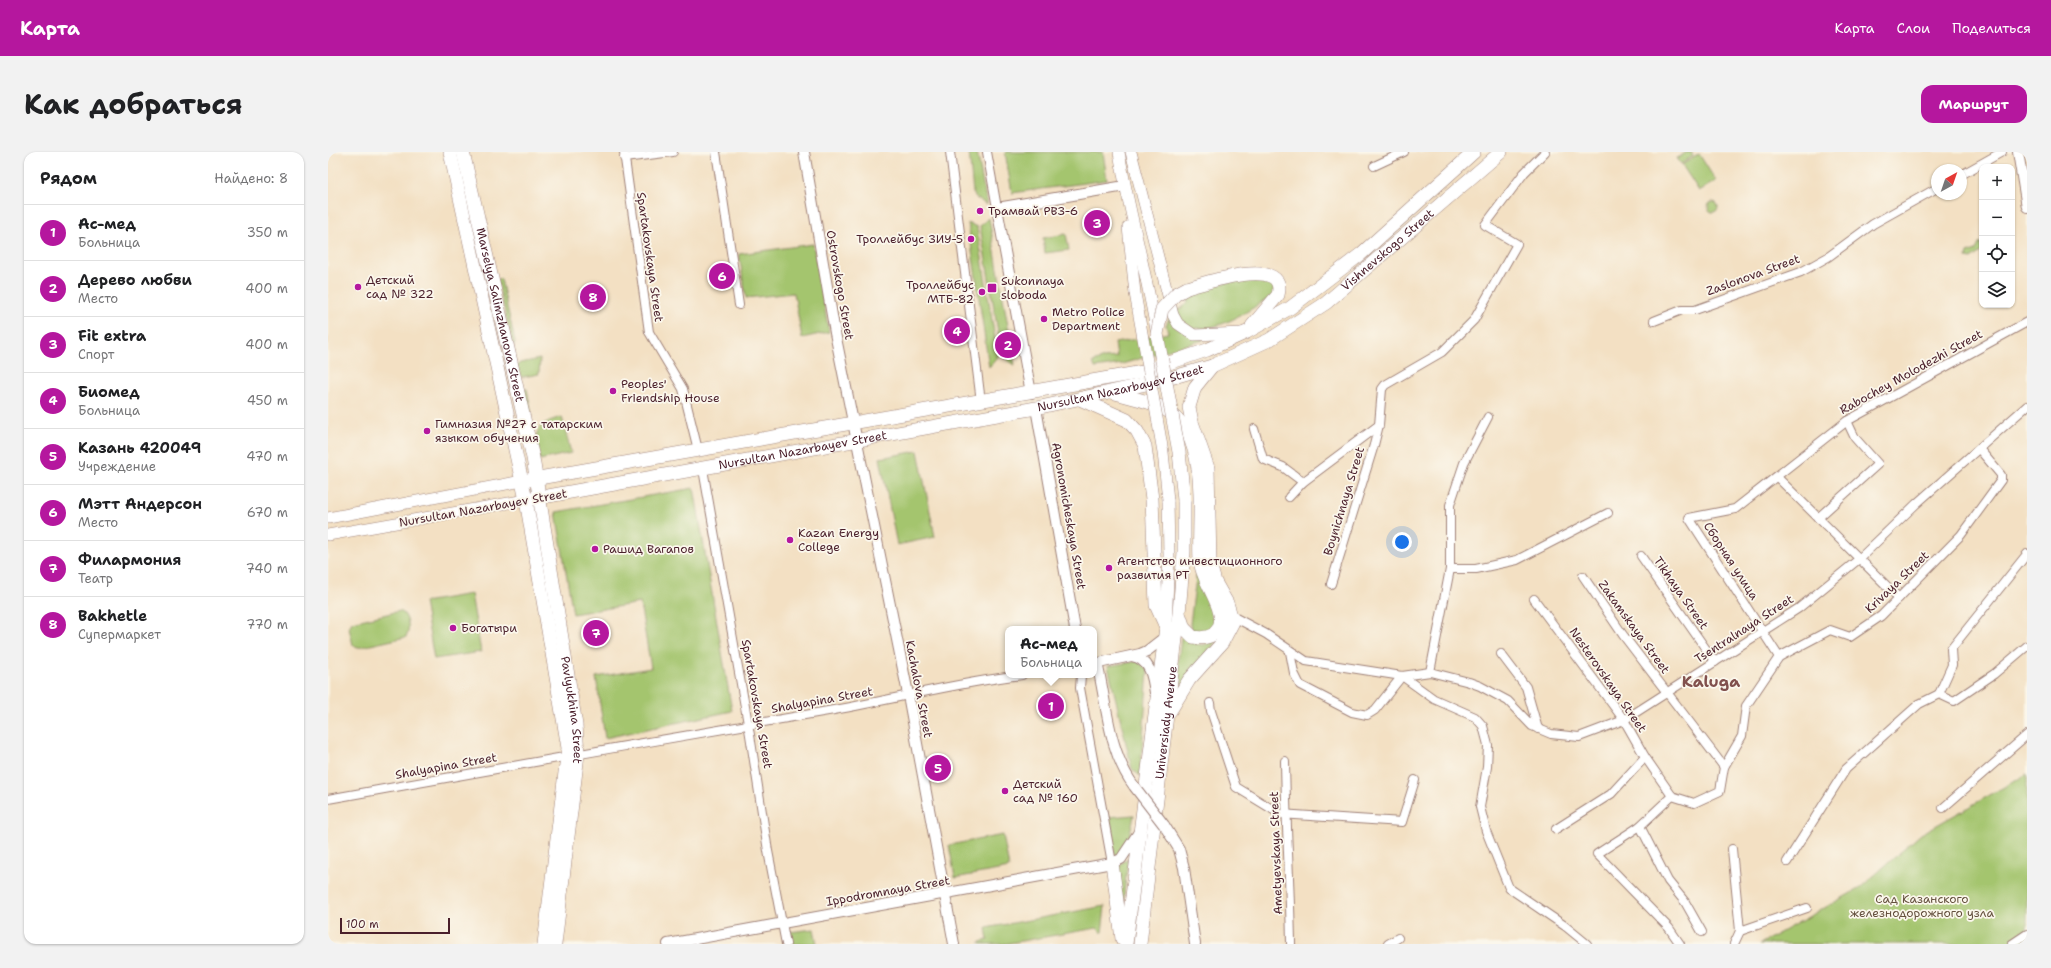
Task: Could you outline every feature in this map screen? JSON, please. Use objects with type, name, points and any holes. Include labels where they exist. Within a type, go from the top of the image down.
[{"type":"main road","name":"Pavlyukhina Street","points":[[450,152],[526,500],[574,755],[544,944]]},
{"type":"main road","name":"Marselya Salimzhanova Street","points":[[463,152],[536,478]]},
{"type":"main road","points":[[1119,152],[1125,186],[1150,290],[1157,334]]},
{"type":"main road","points":[[1131,152],[1173,316],[1178,324],[1194,335],[1245,332]]},
{"type":"main road","name":"Vishnevskogo Street","points":[[1245,332],[1290,308],[1316,290],[1361,254],[1474,152]]},
{"type":"main road","name":"Vishnevskogo Street","points":[[1269,340],[1326,303],[1501,152]]},
{"type":"main road","points":[[1125,186],[1135,293],[1163,452],[1168,500],[1169,555],[1165,632]]},
{"type":"main road","name":"Universiady Avenue","points":[[1140,944],[1179,613],[1184,552],[1184,500],[1179,452],[1157,334],[1158,318],[1162,309],[1176,294],[1187,288],[1250,273],[1265,274],[1271,277],[1277,285],[1278,295],[1245,332]]},
{"type":"main road","name":"Nursultan Nazarbayev Street","points":[[328,518],[536,478],[853,422],[981,402],[1143,372],[1207,350],[1245,332]]},
{"type":"main road","name":"Nursultan Nazarbayev Street","points":[[328,535],[703,469],[1080,399],[1212,366],[1269,340]]},
{"type":"main road","points":[[1167,717],[1189,680],[1222,643],[1229,632],[1232,616],[1215,582],[1210,564],[1208,468],[1192,422],[1189,407],[1191,396],[1195,387],[1212,366]]},
{"type":"main road","points":[[1112,392],[1161,408],[1176,418],[1188,433],[1197,458],[1200,562],[1206,583],[1216,603],[1220,624],[1215,634],[1209,637],[1193,637],[1184,628],[1179,613]]},
{"type":"main road","points":[[1080,399],[1127,420],[1137,430],[1145,446],[1152,499],[1156,605],[1165,632]]},
{"type":"main road","name":"Pavlyukhina Street","points":[[536,478],[576,725],[555,944]]},
{"type":"main road","name":"Universiady Avenue","points":[[1124,944],[1165,632]]},
{"type":"main road","points":[[1112,863],[1124,944]]},
{"type":"street","points":[[624,155],[673,152]]},
{"type":"street","points":[[716,152],[739,305]]},
{"type":"street","name":"Ostrovskogo Street","points":[[804,152],[835,332],[857,440]]},
{"type":"street","points":[[950,152],[981,402]]},
{"type":"street","points":[[987,152],[1031,393]]},
{"type":"street","points":[[1374,166],[1404,152]]},
{"type":"street","name":"Boynichnaya Street","points":[[1331,584],[1379,425],[1382,389],[1384,386],[1442,352],[1474,320],[1516,244],[1486,225],[1524,173],[1545,152]]},
{"type":"street","points":[[1967,172],[2002,152]]},
{"type":"street","points":[[2018,152],[2027,207]]},
{"type":"street","name":"Spartakovskaya Street","points":[[624,155],[649,332],[683,389],[698,450]]},
{"type":"street","points":[[997,208],[1125,186]]},
{"type":"street","name":"Zaslonova Street","points":[[1654,321],[1682,310],[1695,310],[1801,272],[1828,257],[1873,224],[1931,191]]},
{"type":"street","name":"Rabochey Molodezhi Street","points":[[1689,518],[1735,509],[1778,477],[1847,421],[2027,322]]},
{"type":"street","name":"Tsentralnaya Street","points":[[1232,616],[1266,634],[1290,652],[1306,661],[1402,676],[1430,672],[1480,686],[1508,701],[1520,715],[1532,726],[1538,729],[1551,734],[1579,737],[1624,720],[1799,608],[1858,558],[1916,504],[1980,450],[2027,406]]},
{"type":"street","name":"Agronomicheskaya Street","points":[[1036,408],[1075,626]]},
{"type":"street","points":[[1430,672],[1450,570],[1450,505],[1464,463],[1488,417]]},
{"type":"street","points":[[1818,518],[1878,464],[1855,438],[1847,421]]},
{"type":"street","name":"Boynichnaya Street","points":[[1289,497],[1303,482],[1379,425]]},
{"type":"street","points":[[1254,429],[1263,459],[1283,467],[1303,482]]},
{"type":"street","name":"Kachalova Street","points":[[857,440],[908,695],[954,944]]},
{"type":"street","name":"Krivaya Street","points":[[1672,796],[1694,803],[1720,791],[1724,767],[1742,736],[1746,706],[1779,657],[1830,630],[1850,637],[1882,616],[1961,535],[2001,480],[2001,475],[1980,450]]},
{"type":"street","name":"Spartakovskaya Street","points":[[703,469],[749,725],[768,852],[786,944]]},
{"type":"street","points":[[1778,477],[1899,598]]},
{"type":"street","points":[[1450,570],[1476,569],[1517,560],[1608,513]]},
{"type":"street","name":"Сборная улица","points":[[1689,518],[1779,657]]},
{"type":"street","points":[[1787,862],[1846,768],[1919,704],[1939,694],[1952,665],[1952,649],[2027,554]]},
{"type":"street","name":"Tikhaya Street","points":[[1641,556],[1715,662]]},
{"type":"street","name":"Zakamskaya Street","points":[[1583,576],[1623,635],[1724,767]]},
{"type":"street","name":"Nesterovskaya Street","points":[[1534,600],[1624,720],[1645,756],[1672,796]]},
{"type":"street","points":[[1097,664],[1147,651],[1165,632]]},
{"type":"street","points":[[1939,694],[1954,701],[1994,674],[2027,646]]},
{"type":"street","points":[[1290,652],[1294,673],[1300,685],[1352,712],[1367,715],[1375,710],[1402,676],[1434,699],[1475,717],[1483,726],[1488,746],[1487,768],[1480,807],[1486,832],[1509,888],[1564,926],[1587,944]]},
{"type":"street","points":[[1501,654],[1526,687],[1538,729]]},
{"type":"street","points":[[1132,656],[1139,657],[1150,668],[1156,700]]},
{"type":"street","points":[[1097,668],[1117,757],[1124,773],[1164,825],[1179,849],[1195,944]]},
{"type":"street","name":"Shalyapina Street","points":[[328,799],[869,704],[956,685],[1005,678]]},
{"type":"street","points":[[1081,678],[1080,688],[1112,863],[1121,859],[1139,831]]},
{"type":"street","points":[[1210,703],[1211,711],[1236,787],[1280,814],[1402,822],[1415,780]]},
{"type":"street","points":[[1944,808],[2027,735]]},
{"type":"street","points":[[1556,829],[1611,794],[1645,756]]},
{"type":"street","name":"Ametyevskaya Street","points":[[1285,761],[1286,814],[1290,876],[1291,944]]},
{"type":"street","points":[[1672,796],[1640,826],[1598,854],[1669,928],[1680,944]]},
{"type":"street","points":[[1640,826],[1668,881],[1685,902],[1702,932]]},
{"type":"street","points":[[1732,849],[1740,931],[1734,944]]},
{"type":"street","name":"Ippodromnaya Street","points":[[668,944],[1112,863]]},
{"type":"street","points":[[1740,931],[1807,908]]},
{"type":"street","points":[[2012,944],[2027,934]]},
{"type":"street","points":[[1388,944],[1398,938]]},
{"type":"green space","points":[[969,152],[977,152],[987,205],[976,198],[973,193]]},
{"type":"green space","points":[[1005,152],[1103,152],[1107,180],[1012,193]]},
{"type":"green space","points":[[1687,152],[1691,152],[1693,156],[1681,164],[1677,158]]},
{"type":"green space","points":[[1699,154],[1716,181],[1699,191],[1682,165]]},
{"type":"green space","points":[[1711,202],[1715,202],[1717,203],[1717,211],[1711,212],[1708,209],[1708,205]]},
{"type":"green space","points":[[989,218],[1015,366],[1002,356],[980,226]]},
{"type":"green space","points":[[968,223],[977,227],[998,357],[989,367]]},
{"type":"green space","points":[[1066,234],[1069,250],[1045,253],[1043,238]]},
{"type":"green space","points":[[813,244],[829,332],[802,338],[794,293],[746,298],[739,254]]},
{"type":"green space","points":[[1979,244],[1979,253],[1971,259],[1967,258],[1968,253],[1976,250]]},
{"type":"green space","points":[[1253,276],[1273,281],[1274,295],[1236,318],[1217,326],[1196,328],[1193,331],[1187,327],[1179,316],[1177,309],[1182,308],[1188,302],[1188,292]]},
{"type":"green space","points":[[497,279],[501,279],[515,342],[513,347]]},
{"type":"green space","points":[[1171,315],[1203,340],[1122,364],[1095,368],[1093,362],[1104,358],[1117,357],[1115,343],[1168,333],[1166,325]]},
{"type":"green space","points":[[540,359],[539,374],[523,377],[519,376],[516,366],[520,363]]},
{"type":"green space","points":[[527,389],[531,410],[527,420],[523,390]]},
{"type":"green space","points":[[562,417],[571,453],[540,460],[537,442],[538,431],[545,423]]},
{"type":"green space","points":[[918,451],[935,537],[897,545],[880,458]]},
{"type":"green space","points":[[694,488],[732,711],[605,738],[596,677],[651,668],[640,603],[573,614],[556,512]]},
{"type":"green space","points":[[1198,563],[1217,623],[1208,634],[1191,631],[1190,624]]},
{"type":"green space","points":[[471,594],[481,652],[434,659],[424,602]]},
{"type":"green space","points":[[400,611],[405,615],[408,622],[408,634],[406,637],[357,648],[353,645],[349,628],[352,622]]},
{"type":"green space","points":[[1182,632],[1195,644],[1204,645],[1218,639],[1173,697]]},
{"type":"green space","points":[[1138,661],[1148,670],[1140,776],[1132,769],[1108,666]]},
{"type":"green space","name":"Сад Казанского железнодорожного узла","points":[[2027,774],[2027,944],[1760,944],[1860,888],[1921,834]]},
{"type":"green space","points":[[1134,815],[1127,847],[1115,858],[1109,817]]},
{"type":"green space","points":[[1003,835],[1009,868],[955,878],[949,845]]},
{"type":"green space","points":[[1128,858],[1122,913],[1116,867]]},
{"type":"green space","points":[[1105,906],[1102,933],[1097,928],[1004,944],[980,944],[980,942],[988,940],[986,928]]},
{"type":"green space","points":[[814,929],[817,944],[792,944],[790,932]]},
{"type":"place","name":"Трамвай РВЗ-6","points":[[980,211]]},
{"type":"place","name":"Fit extra","points":[[1097,223]]},
{"type":"place","name":"Троллейбус ЗИУ-5","points":[[971,239]]},
{"type":"place","name":"Мэтт Андерсон","points":[[722,276]]},
{"type":"place","name":"Детский сад № 322","points":[[358,287]]},
{"type":"place","name":"Sukonnaya sloboda","points":[[992,288]]},
{"type":"place","name":"Троллейбус МТБ-82","points":[[982,292]]},
{"type":"place","name":"Bakhetle","points":[[593,297]]},
{"type":"place","name":"Metro Police Department","points":[[1044,319]]},
{"type":"place","name":"Биомед","points":[[957,331]]},
{"type":"place","name":"Дерево любви","points":[[1008,345]]},
{"type":"place","name":"Peoples' Friendship House","points":[[613,391]]},
{"type":"place","name":"Гимназия №27 с татарским языком обучения","points":[[427,431]]},
{"type":"place","name":"Kazan Energy College","points":[[790,540]]},
{"type":"place","name":"Рашид Вагапов","points":[[595,549]]},
{"type":"place","name":"Агентство инвестиционного развития РТ","points":[[1109,568]]},
{"type":"place","name":"Богатыри","points":[[453,628]]},
{"type":"place","name":"Филармония","points":[[596,633]]},
{"type":"place","name":"Ас-мед","points":[[1051,706]]},
{"type":"place","name":"Казань 420049","points":[[938,768]]},
{"type":"place","name":"Детский сад № 160","points":[[1005,791]]},
{"type":"district","name":"Kaluga","points":[[1711,681]]}]
